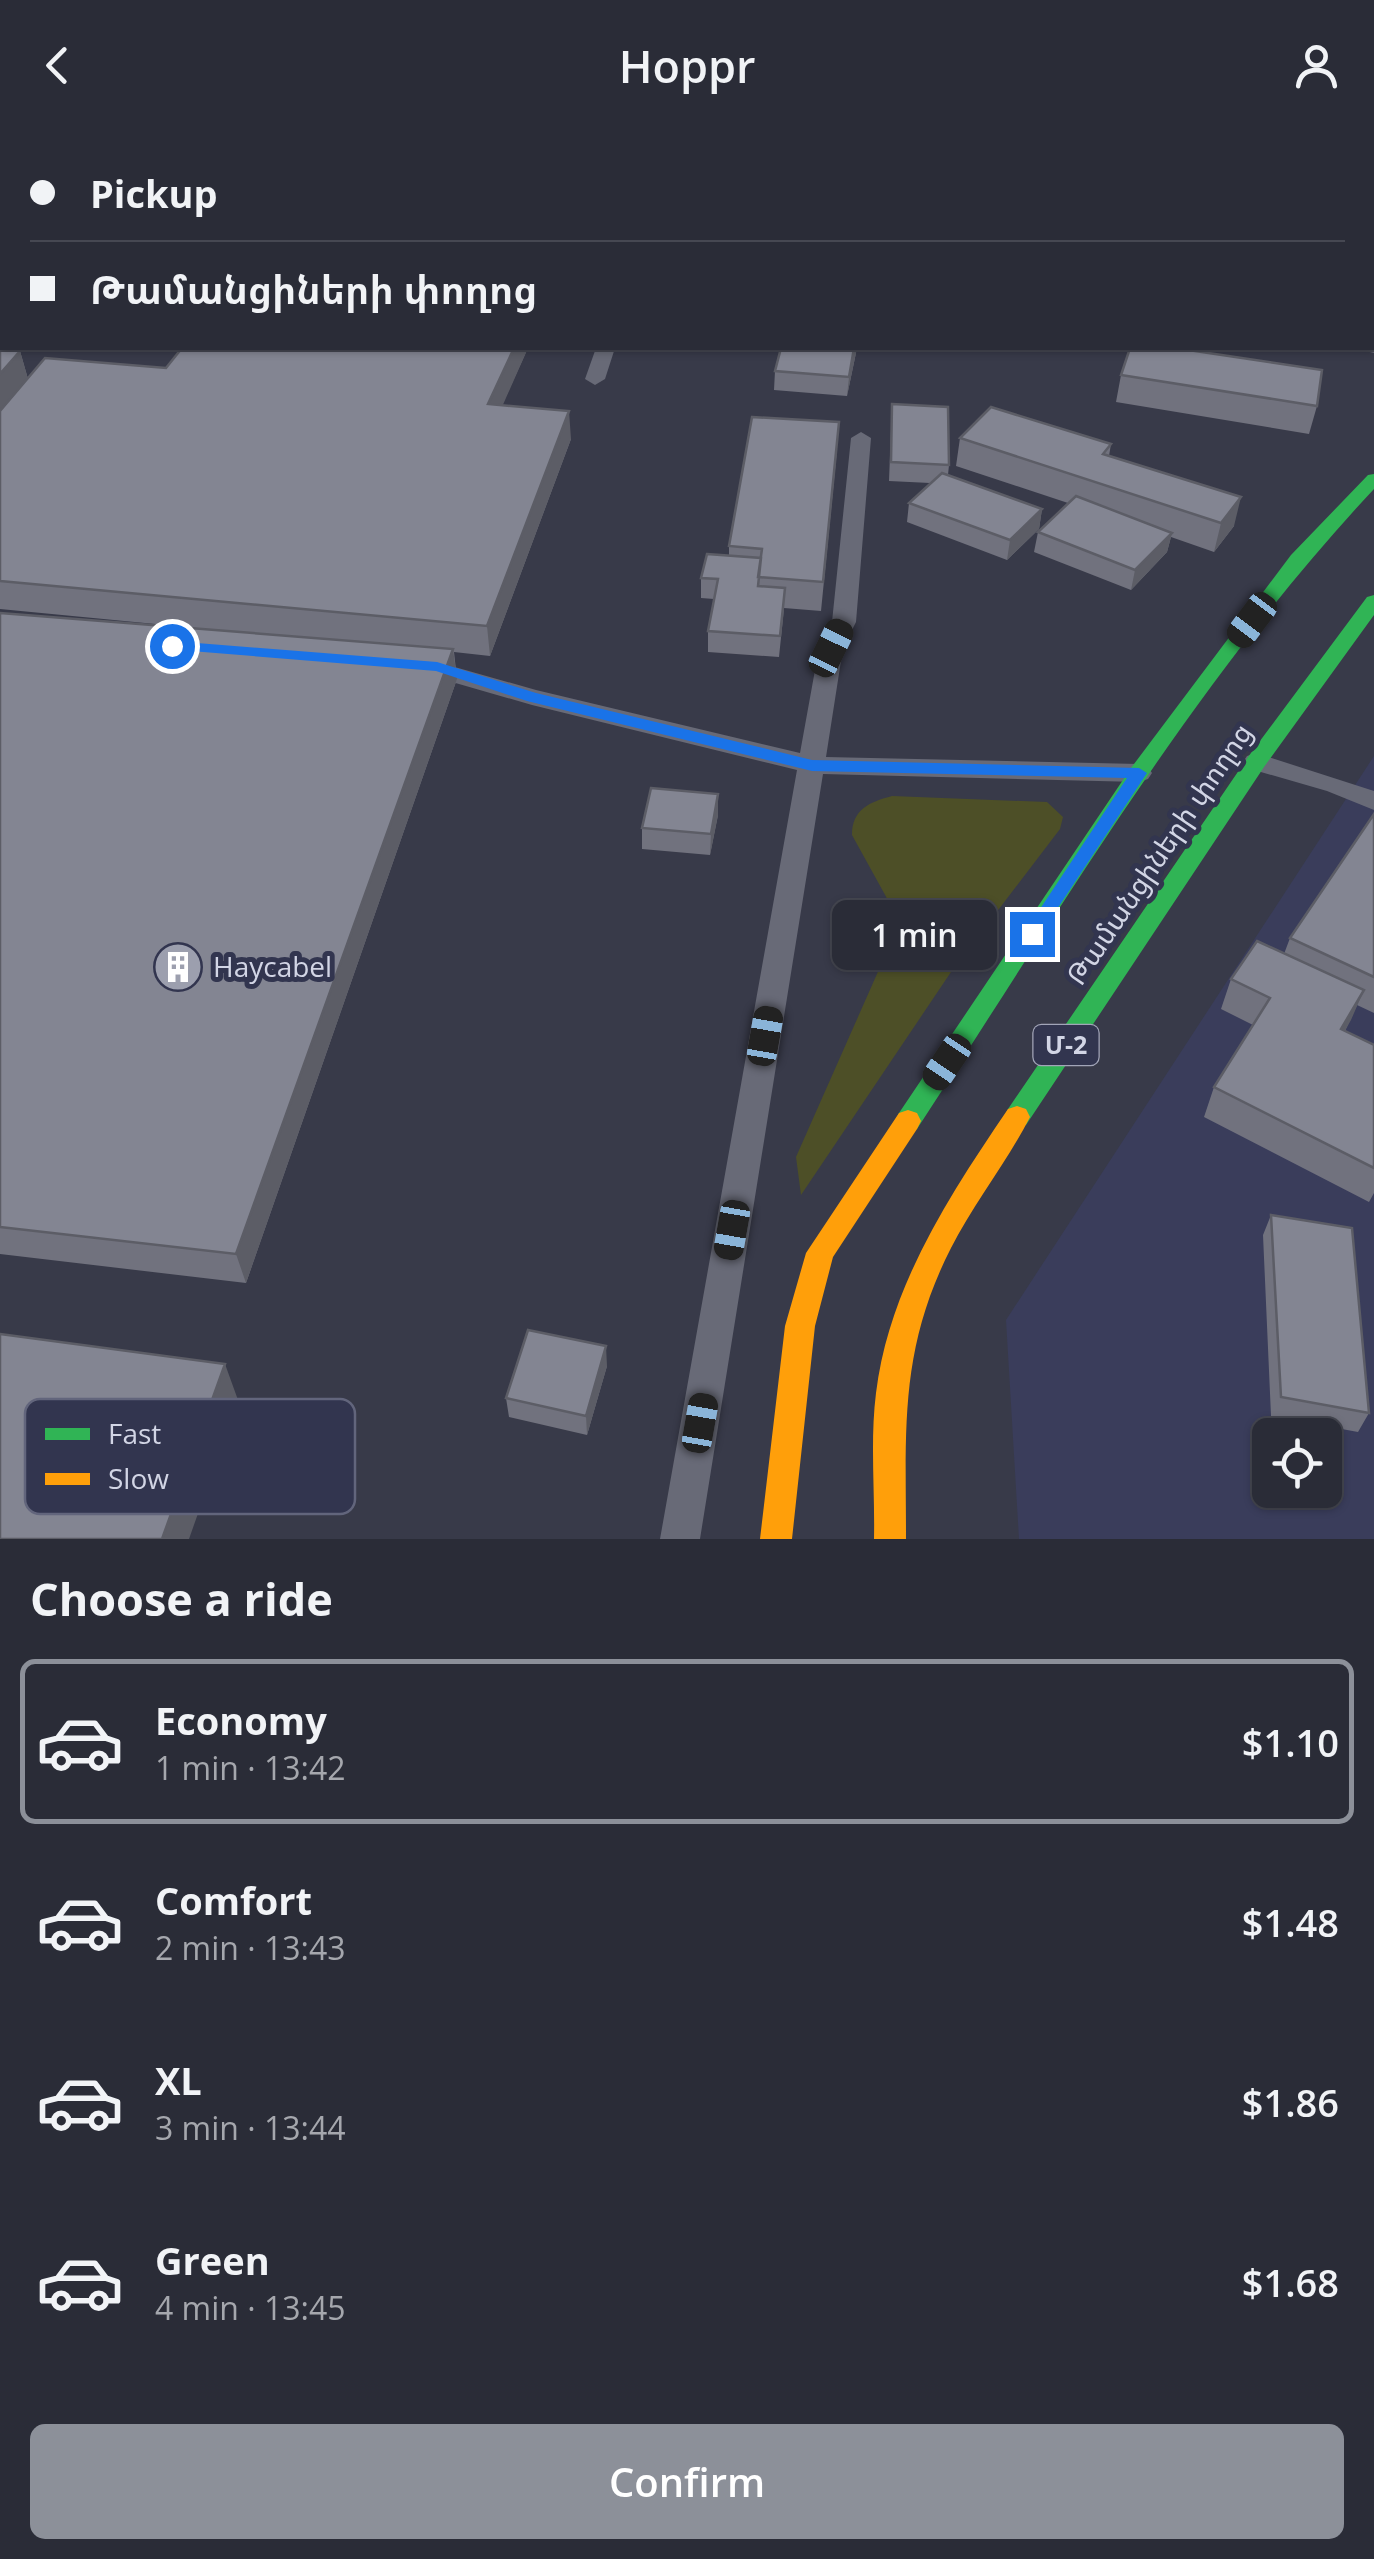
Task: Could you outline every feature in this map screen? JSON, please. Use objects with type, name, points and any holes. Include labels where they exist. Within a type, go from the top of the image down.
[{"type":"main road","name":"Թամանցիների փողոց","points":[[776,1539],[800,1326],[820,1254],[1139,773],[1298,558],[1374,479]]},
{"type":"main road","name":"Թամանցիների փողոց","points":[[890,1539],[892,1380],[915,1290],[953,1212],[1256,762],[1372,607]]},
{"type":"lane","points":[[595,379],[604,350]]},
{"type":"lane","points":[[680,1539],[831,648],[844,622],[861,438]]},
{"type":"lane","points":[[399,664],[437,667],[532,697],[812,766],[1139,773]]},
{"type":"lane","points":[[1256,762],[1374,801]]},
{"type":"shaded area","points":[[1374,756],[1374,1539],[1019,1539],[1006,1320]]},
{"type":"green space","points":[[892,796],[1047,802],[1063,817],[1060,829],[951,972],[801,1195],[796,1157],[900,922],[852,835],[855,819],[864,808]]},
{"type":"building","points":[[0,350],[20,351],[0,374]]},
{"type":"building","points":[[180,350],[513,350],[488,404],[569,411],[487,626],[0,581],[0,411],[45,358],[166,368]]},
{"type":"building","points":[[780,350],[854,350],[849,377],[775,371]]},
{"type":"building","points":[[1129,350],[1188,350],[1322,370],[1317,406],[1121,375]]},
{"type":"building","points":[[892,404],[948,407],[949,465],[891,462]]},
{"type":"building","points":[[991,407],[1111,444],[1103,454],[1241,497],[1221,523],[960,438]]},
{"type":"building","points":[[752,417],[839,422],[823,582],[758,577],[762,549],[729,546]]},
{"type":"building","points":[[942,473],[1042,509],[1010,540],[909,503]]},
{"type":"building","points":[[1076,496],[1172,533],[1135,570],[1038,532]]},
{"type":"building","points":[[707,554],[761,558],[758,586],[785,588],[780,636],[708,631],[718,579],[701,578]]},
{"type":"building","name":"Haycabel","points":[[0,613],[453,649],[236,1254],[0,1227]]},
{"type":"building","points":[[651,788],[718,794],[711,834],[642,828]]},
{"type":"building","points":[[1374,814],[1374,977],[1290,938]]},
{"type":"building","points":[[1257,941],[1364,990],[1341,1029],[1374,1045],[1374,1168],[1214,1087],[1270,998],[1231,979]]},
{"type":"building","points":[[1271,1215],[1352,1228],[1369,1413],[1281,1397]]},
{"type":"building","points":[[528,1330],[606,1346],[586,1416],[506,1398]]},
{"type":"building","points":[[0,1334],[225,1364],[212,1399],[25,1399],[25,1514],[171,1514],[162,1539],[0,1539]]},
{"type":"traffic: fast","points":[[908,1121],[1139,773],[1298,559],[1374,479]]},
{"type":"traffic: fast","points":[[1017,1117],[1256,762],[1374,601]]},
{"type":"traffic: slow","points":[[890,1539],[889,1416],[893,1378],[911,1307],[940,1241],[1017,1117]]},
{"type":"traffic: slow","points":[[776,1539],[800,1326],[820,1253],[908,1121]]},
{"type":"place","name":"Haycabel","points":[[178,967]]},
{"type":"route","points":[[172,646],[437,667],[532,697],[812,766],[1139,773],[1032,934]]}]
